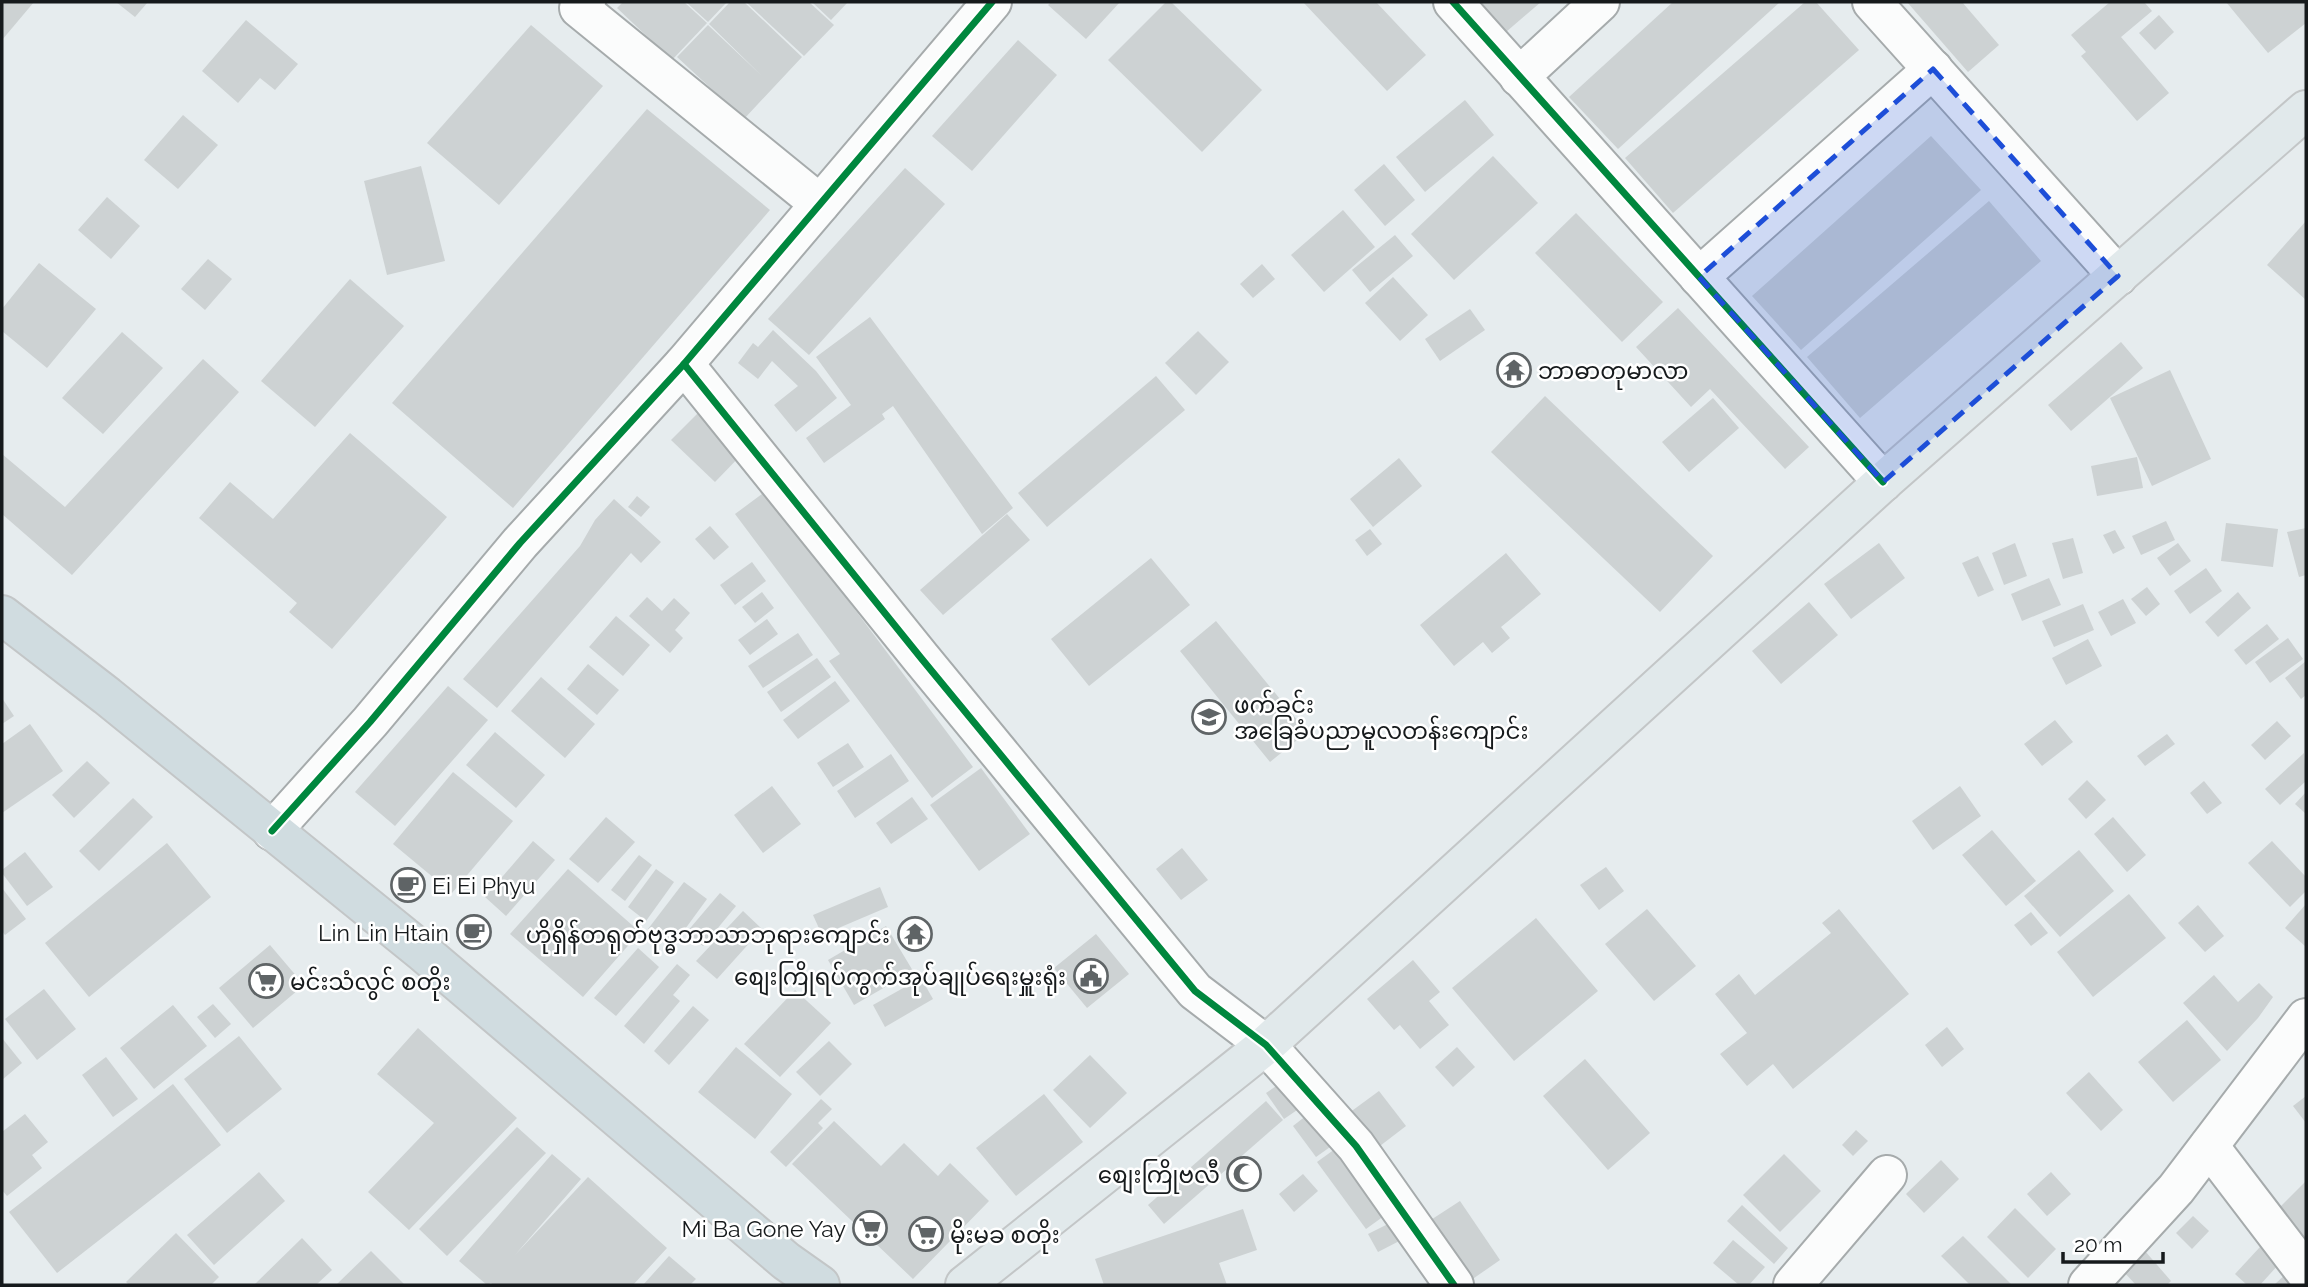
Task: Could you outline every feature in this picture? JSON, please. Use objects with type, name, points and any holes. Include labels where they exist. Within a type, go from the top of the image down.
[{"type":"highway","points":[[2,615],[107,695],[424,953],[786,1261],[820,1285]]},
{"type":"main road","points":[[965,1285],[1266,1045],[1883,482],[2306,110]]},
{"type":"street","points":[[586,2],[579,8],[820,204]]},
{"type":"street","points":[[272,831],[370,722],[520,543],[684,364],[992,2]]},
{"type":"street","points":[[1453,2],[1883,482]]},
{"type":"street","points":[[1520,77],[1600,2]]},
{"type":"street","points":[[1872,2],[2118,275]]},
{"type":"street","points":[[1699,277],[1933,69]]},
{"type":"street","points":[[684,364],[1195,991],[1266,1045],[1356,1146],[1454,1285]]},
{"type":"street","points":[[2088,1285],[2176,1189],[2306,1018]]},
{"type":"street","points":[[2209,1146],[2306,1273]]},
{"type":"street","points":[[1793,1285],[1887,1175]]},
{"type":"highlighted area","points":[[1933,69],[2118,276],[1883,482],[1699,277]]},
{"type":"building","points":[[2,2],[34,2],[2,40]]},
{"type":"building","points":[[116,2],[148,2],[135,17]]},
{"type":"building","points":[[623,2],[684,2],[707,23],[672,60],[617,8]]},
{"type":"building","points":[[686,2],[727,2],[708,22]]},
{"type":"building","points":[[730,2],[744,2],[802,57],[744,119],[677,57],[708,25],[762,76],[709,24]]},
{"type":"building","points":[[746,2],[809,2],[834,25],[804,56]]},
{"type":"building","points":[[812,2],[848,2],[831,20]]},
{"type":"building","points":[[1051,2],[1120,2],[1086,39],[1048,5]]},
{"type":"building","points":[[1166,2],[1171,2],[1262,90],[1202,152],[1108,60]]},
{"type":"building","points":[[1303,2],[1376,2],[1426,55],[1387,91]]},
{"type":"building","points":[[1479,2],[1541,2],[1506,32]]},
{"type":"building","points":[[1673,2],[1780,2],[1618,149],[1569,97]]},
{"type":"building","points":[[1805,2],[1816,2],[1859,50],[1673,213],[1625,158]]},
{"type":"building","points":[[1907,2],[1962,2],[1999,45],[1968,72]]},
{"type":"building","points":[[2110,2],[2144,2],[2152,11],[2121,37],[2169,93],[2137,121],[2081,56],[2086,52],[2071,35]]},
{"type":"building","points":[[2226,2],[2306,2],[2306,23],[2268,53]]},
{"type":"building","points":[[2159,15],[2174,32],[2155,50],[2139,33]]},
{"type":"building","points":[[246,20],[298,64],[275,90],[260,78],[238,103],[202,71]]},
{"type":"building","points":[[531,25],[603,86],[499,205],[427,143]]},
{"type":"building","points":[[1018,40],[1057,75],[972,171],[932,136]]},
{"type":"building","points":[[1465,100],[1494,135],[1425,192],[1396,157]]},
{"type":"building","points":[[647,109],[770,210],[513,508],[392,403]]},
{"type":"building","points":[[183,115],[218,145],[178,189],[144,160]]},
{"type":"building","points":[[1931,136],[1981,190],[1801,350],[1752,296]]},
{"type":"building","points":[[1493,156],[1538,203],[1454,280],[1411,234]]},
{"type":"building","points":[[1384,164],[1415,200],[1385,226],[1354,190]]},
{"type":"building","points":[[421,166],[445,261],[387,275],[364,181]]},
{"type":"building","points":[[905,168],[945,204],[809,355],[768,319]]},
{"type":"building","points":[[107,197],[140,226],[111,259],[78,230]]},
{"type":"building","points":[[1989,201],[2041,261],[1860,418],[1807,357]]},
{"type":"building","points":[[1343,210],[1375,247],[1324,292],[1291,255]]},
{"type":"building","points":[[1576,213],[1663,302],[1622,342],[1535,253]]},
{"type":"building","points":[[2306,221],[2306,300],[2267,265]]},
{"type":"building","points":[[1395,235],[1413,256],[1370,292],[1352,270]]},
{"type":"building","points":[[208,259],[232,279],[205,310],[181,289]]},
{"type":"building","points":[[39,263],[96,309],[47,368],[2,331],[2,309]]},
{"type":"building","points":[[1262,264],[1275,279],[1253,298],[1240,284]]},
{"type":"building","points":[[1393,277],[1428,315],[1400,341],[1365,303]]},
{"type":"building","points":[[350,279],[404,326],[315,427],[261,381]]},
{"type":"building","points":[[1678,308],[1809,447],[1785,469],[1710,389],[1691,407],[1636,347]]},
{"type":"building","points":[[1470,309],[1485,330],[1440,361],[1425,339]]},
{"type":"building","points":[[870,317],[1013,508],[982,534],[893,406],[882,414],[885,419],[824,463],[806,438],[851,405],[816,357]]},
{"type":"building","points":[[773,330],[816,371],[837,398],[796,432],[774,405],[798,386],[772,361],[758,379],[738,363],[753,343],[758,347]]},
{"type":"building","points":[[1198,331],[1229,362],[1196,395],[1165,363]]},
{"type":"building","points":[[122,332],[163,368],[103,434],[62,398]]},
{"type":"building","points":[[2121,342],[2143,368],[2071,431],[2048,405]]},
{"type":"building","points":[[203,359],[239,392],[72,575],[2,514],[2,454],[65,507]]},
{"type":"building","points":[[2170,370],[2211,459],[2152,486],[2110,398]]},
{"type":"building","points":[[1156,376],[1185,410],[1047,527],[1018,493]]},
{"type":"building","points":[[1545,396],[1713,556],[1660,612],[1491,452]]},
{"type":"building","points":[[1713,398],[1739,428],[1689,472],[1662,442]]},
{"type":"building","points":[[700,411],[744,452],[715,482],[671,440]]},
{"type":"building","points":[[350,433],[447,517],[332,649],[289,612],[297,603],[199,518],[230,482],[273,519]]},
{"type":"building","points":[[2137,457],[2143,488],[2097,496],[2091,466]]},
{"type":"building","points":[[1399,458],[1422,486],[1373,527],[1350,499]]},
{"type":"building","points":[[766,491],[973,767],[932,798],[829,661],[840,654],[735,514]]},
{"type":"building","points":[[637,496],[650,507],[641,517],[628,507]]},
{"type":"building","points":[[614,499],[661,542],[641,563],[631,553],[497,708],[463,679],[580,546],[595,520]]},
{"type":"building","points":[[1007,514],[1030,540],[943,615],[920,590]]},
{"type":"building","points":[[2166,521],[2175,540],[2141,555],[2132,536]]},
{"type":"building","points":[[2226,523],[2278,529],[2273,567],[2221,561]]},
{"type":"building","points":[[710,526],[729,547],[714,560],[695,539]]},
{"type":"building","points":[[2306,528],[2306,575],[2299,577],[2287,532]]},
{"type":"building","points":[[1370,529],[1382,544],[1367,556],[1355,540]]},
{"type":"building","points":[[2115,530],[2125,548],[2113,554],[2103,535]]},
{"type":"building","points":[[2073,538],[2083,573],[2063,579],[2052,543]]},
{"type":"building","points":[[1879,543],[1905,578],[1851,619],[1824,584]]},
{"type":"building","points":[[2015,543],[2027,576],[2004,585],[1992,553]]},
{"type":"building","points":[[2178,543],[2191,561],[2170,576],[2157,558]]},
{"type":"building","points":[[1506,553],[1541,594],[1501,627],[1510,638],[1492,653],[1483,642],[1454,666],[1420,625]]},
{"type":"building","points":[[1978,556],[1994,590],[1978,597],[1962,563]]},
{"type":"building","points":[[1151,558],[1190,605],[1089,686],[1051,639]]},
{"type":"building","points":[[752,562],[766,581],[735,605],[720,585]]},
{"type":"building","points":[[2206,568],[2222,591],[2190,614],[2174,591]]},
{"type":"building","points":[[2049,578],[2061,605],[2022,621],[2011,594]]},
{"type":"building","points":[[2147,587],[2160,604],[2146,616],[2131,599]]},
{"type":"building","points":[[762,592],[774,608],[755,623],[742,607]]},
{"type":"building","points":[[2238,592],[2251,608],[2218,637],[2205,622]]},
{"type":"building","points":[[647,597],[662,611],[674,598],[690,613],[675,630],[683,638],[670,653],[629,616]]},
{"type":"building","points":[[2123,599],[2136,623],[2111,636],[2098,612]]},
{"type":"building","points":[[1809,602],[1838,635],[1781,684],[1752,651]]},
{"type":"building","points":[[2083,604],[2094,630],[2054,647],[2042,621]]},
{"type":"building","points":[[616,616],[650,645],[623,676],[589,647]]},
{"type":"building","points":[[767,619],[778,634],[750,655],[738,640]]},
{"type":"building","points":[[1216,621],[1307,732],[1270,762],[1180,651]]},
{"type":"building","points":[[2267,624],[2279,639],[2246,665],[2234,650]]},
{"type":"building","points":[[798,633],[813,655],[763,688],[748,666]]},
{"type":"building","points":[[2288,638],[2303,659],[2270,683],[2255,662]]},
{"type":"building","points":[[2088,639],[2102,666],[2066,685],[2052,658]]},
{"type":"building","points":[[817,658],[831,677],[781,712],[767,692]]},
{"type":"building","points":[[2306,661],[2306,695],[2301,699],[2285,678]]},
{"type":"building","points":[[588,664],[619,690],[597,715],[567,689]]},
{"type":"building","points":[[541,677],[595,724],[565,758],[511,711]]},
{"type":"building","points":[[835,681],[850,701],[798,739],[783,720]]},
{"type":"building","points":[[448,686],[488,720],[395,826],[355,792]]},
{"type":"building","points":[[2,698],[14,716],[2,724]]},
{"type":"building","points":[[2055,720],[2073,742],[2042,766],[2024,744]]},
{"type":"building","points":[[2277,721],[2291,736],[2265,760],[2251,745]]},
{"type":"building","points":[[30,724],[63,771],[2,813],[2,744]]},
{"type":"building","points":[[495,732],[545,775],[516,808],[466,765]]},
{"type":"building","points":[[2167,734],[2175,744],[2145,766],[2137,756]]},
{"type":"building","points":[[848,743],[864,767],[833,787],[817,763]]},
{"type":"building","points":[[2304,753],[2306,781],[2280,805],[2265,789]]},
{"type":"building","points":[[891,754],[909,781],[855,818],[837,791]]},
{"type":"building","points":[[87,761],[110,783],[74,818],[52,795]]},
{"type":"building","points":[[981,768],[1030,834],[979,871],[930,805]]},
{"type":"building","points":[[453,772],[513,821],[452,893],[393,844]]},
{"type":"building","points":[[2087,780],[2106,800],[2086,819],[2068,799]]},
{"type":"building","points":[[2204,781],[2222,803],[2207,814],[2190,793]]},
{"type":"building","points":[[772,786],[801,824],[763,853],[734,815]]},
{"type":"building","points":[[1960,786],[1981,816],[1933,850],[1912,821]]},
{"type":"building","points":[[2306,792],[2306,814],[2295,804]]},
{"type":"building","points":[[912,797],[928,819],[891,844],[876,823]]},
{"type":"building","points":[[133,798],[153,817],[99,871],[79,851]]},
{"type":"building","points":[[606,817],[635,842],[598,883],[569,859]]},
{"type":"building","points":[[2113,817],[2146,855],[2127,872],[2094,834]]},
{"type":"building","points":[[1992,830],[2036,881],[2006,906],[1962,855]]},
{"type":"building","points":[[533,841],[555,860],[506,916],[485,897]]},
{"type":"building","points":[[2272,841],[2306,877],[2306,891],[2290,907],[2248,863]]},
{"type":"building","points":[[167,843],[211,897],[89,997],[45,943]]},
{"type":"building","points":[[1182,848],[1208,880],[1181,900],[1156,869]]},
{"type":"building","points":[[2079,850],[2114,891],[2060,937],[2024,896]]},
{"type":"building","points":[[25,852],[53,887],[27,906],[2,873],[2,870]]},
{"type":"building","points":[[639,855],[652,865],[625,901],[611,890]]},
{"type":"building","points":[[1606,867],[1624,891],[1599,910],[1580,885]]},
{"type":"building","points":[[568,869],[640,932],[583,997],[510,934]]},
{"type":"building","points":[[656,869],[674,882],[646,921],[628,907]]},
{"type":"building","points":[[684,882],[707,899],[672,947],[648,929]]},
{"type":"building","points":[[880,887],[888,907],[822,935],[813,915]]},
{"type":"building","points":[[2,888],[26,919],[5,935],[2,931]]},
{"type":"building","points":[[720,893],[736,906],[703,946],[686,933]]},
{"type":"building","points":[[2129,894],[2166,938],[2093,997],[2057,952]]},
{"type":"building","points":[[2306,904],[2306,947],[2285,928]]},
{"type":"building","points":[[2198,905],[2224,936],[2205,952],[2178,923]]},
{"type":"building","points":[[1647,909],[1696,966],[1654,1001],[1605,944]]},
{"type":"building","points":[[1839,909],[1909,994],[1793,1089],[1773,1064],[1747,1086],[1720,1054],[1747,1033],[1715,994],[1739,974],[1755,995],[1831,933],[1822,923]]},
{"type":"building","points":[[743,911],[762,929],[717,979],[696,961]]},
{"type":"building","points":[[2031,912],[2048,933],[2031,946],[2014,925]]},
{"type":"building","points":[[1536,918],[1598,991],[1514,1061],[1452,988]]},
{"type":"building","points":[[886,926],[913,971],[854,1005],[828,960]]},
{"type":"building","points":[[1096,934],[1129,974],[1087,1008],[1054,968]]},
{"type":"building","points":[[270,945],[304,985],[253,1028],[219,988]]},
{"type":"building","points":[[638,948],[659,967],[616,1016],[594,998]]},
{"type":"building","points":[[1413,960],[1440,992],[1429,1001],[1449,1025],[1420,1049],[1400,1025],[1394,1030],[1367,999]]},
{"type":"building","points":[[677,964],[690,975],[673,995],[680,1001],[644,1044],[624,1026]]},
{"type":"building","points":[[2214,975],[2238,1002],[2259,983],[2273,997],[2258,1018],[2227,1051],[2183,1003]]},
{"type":"building","points":[[921,978],[933,999],[885,1027],[873,1005]]},
{"type":"building","points":[[44,989],[76,1029],[37,1060],[5,1019]]},
{"type":"building","points":[[795,990],[831,1023],[780,1077],[744,1044]]},
{"type":"building","points":[[213,1004],[231,1024],[215,1038],[197,1017]]},
{"type":"building","points":[[173,1005],[207,1046],[154,1089],[120,1048]]},
{"type":"building","points":[[693,1006],[709,1020],[669,1065],[654,1051]]},
{"type":"building","points":[[2187,1020],[2221,1060],[2173,1102],[2138,1062]]},
{"type":"building","points":[[1947,1027],[1964,1049],[1942,1067],[1925,1045]]},
{"type":"building","points":[[418,1028],[517,1118],[409,1230],[368,1192],[434,1123],[377,1074]]},
{"type":"building","points":[[239,1036],[282,1089],[227,1133],[184,1079]]},
{"type":"building","points":[[2,1038],[22,1063],[2,1080]]},
{"type":"building","points":[[829,1041],[852,1064],[820,1096],[796,1072]]},
{"type":"building","points":[[736,1047],[792,1094],[755,1139],[698,1092]]},
{"type":"building","points":[[1457,1047],[1475,1067],[1453,1087],[1435,1067]]},
{"type":"building","points":[[1090,1055],[1127,1093],[1090,1128],[1053,1090]]},
{"type":"building","points":[[106,1057],[138,1099],[113,1117],[82,1075]]},
{"type":"building","points":[[1585,1059],[1650,1133],[1608,1170],[1543,1096]]},
{"type":"building","points":[[2089,1072],[2123,1110],[2101,1131],[2066,1093]]},
{"type":"building","points":[[1285,1080],[1303,1106],[1284,1119],[1266,1093]]},
{"type":"building","points":[[173,1084],[221,1145],[57,1273],[9,1212]]},
{"type":"building","points":[[1379,1091],[1406,1126],[1376,1149],[1349,1113]]},
{"type":"building","points":[[1044,1094],[1083,1142],[1016,1196],[976,1148]]},
{"type":"building","points":[[2306,1096],[2306,1123],[2293,1106]]},
{"type":"building","points":[[821,1099],[832,1109],[818,1123],[823,1128],[786,1167],[770,1152]]},
{"type":"building","points":[[1266,1101],[1283,1120],[1164,1224],[1148,1205]]},
{"type":"building","points":[[1316,1108],[1340,1140],[1316,1157],[1293,1126]]},
{"type":"building","points":[[25,1114],[48,1142],[32,1155],[42,1168],[7,1196],[2,1190],[2,1132]]},
{"type":"building","points":[[834,1121],[881,1166],[904,1143],[938,1176],[950,1163],[989,1201],[913,1279],[792,1164]]},
{"type":"building","points":[[517,1127],[546,1153],[447,1256],[419,1229]]},
{"type":"building","points":[[1856,1130],[1868,1141],[1853,1156],[1842,1145]]},
{"type":"building","points":[[1346,1141],[1395,1208],[1366,1229],[1317,1162]]},
{"type":"building","points":[[552,1154],[581,1179],[515,1255],[588,1177],[667,1248],[633,1285],[487,1285],[459,1261]]},
{"type":"building","points":[[1784,1154],[1821,1191],[1780,1232],[1743,1195]]},
{"type":"building","points":[[1941,1160],[1959,1179],[1924,1213],[1906,1194]]},
{"type":"building","points":[[259,1172],[285,1201],[214,1265],[187,1235]]},
{"type":"building","points":[[2051,1172],[2071,1194],[2047,1216],[2027,1194]]},
{"type":"building","points":[[1303,1174],[1318,1191],[1294,1212],[1279,1194]]},
{"type":"building","points":[[2306,1181],[2306,1240],[2276,1211]]},
{"type":"building","points":[[1460,1201],[1500,1260],[1464,1285],[1423,1225]]},
{"type":"building","points":[[1742,1205],[1788,1248],[1774,1264],[1727,1221]]},
{"type":"building","points":[[2015,1208],[2056,1249],[2028,1278],[1987,1237]]},
{"type":"building","points":[[1243,1209],[1257,1250],[1219,1263],[1227,1285],[1104,1285],[1095,1259]]},
{"type":"building","points":[[2193,1216],[2209,1231],[2192,1249],[2176,1233]]},
{"type":"building","points":[[1400,1218],[1409,1236],[1378,1252],[1368,1234]]},
{"type":"building","points":[[176,1233],[219,1277],[211,1285],[129,1285],[126,1282]]},
{"type":"building","points":[[1963,1236],[2012,1285],[1970,1285],[1941,1256]]},
{"type":"building","points":[[302,1238],[332,1270],[316,1285],[254,1285]]},
{"type":"building","points":[[1733,1240],[1765,1267],[1749,1285],[1739,1285],[1713,1263]]},
{"type":"building","points":[[2260,1247],[2279,1264],[2260,1285],[2247,1285],[2235,1274]]},
{"type":"building","points":[[371,1251],[405,1285],[336,1285]]},
{"type":"building","points":[[2145,1251],[2171,1281],[2167,1285],[2136,1285],[2123,1271]]},
{"type":"building","points":[[669,1256],[696,1279],[690,1285],[643,1285]]},
{"type":"building","points":[[2288,1272],[2300,1285],[2274,1285]]},
{"type":"cycle path","points":[[272,831],[370,722],[520,543],[684,364],[992,2]]},
{"type":"cycle path","points":[[1453,2],[1883,482]]},
{"type":"cycle path","points":[[684,364],[1195,991],[1266,1045],[1356,1146],[1454,1285]]},
{"type":"place","name":"ဘာဓာတုမာလာ","points":[[1514,370]]},
{"type":"place","name":"ဖက်ခင်း အခြေခံပညာမူလတန်းကျောင်း","points":[[1209,717]]},
{"type":"place","name":"Ei Ei Phyu","points":[[408,885]]},
{"type":"place","name":"Lin Lin Htain","points":[[474,932]]},
{"type":"place","name":"ဟိုရှိန်တရုတ်ဗုဒ္ဓဘာသာဘုရားကျောင်း","points":[[915,934]]},
{"type":"place","name":"စျေးကြိုရပ်ကွက်အုပ်ချုပ်ရေးမှူးရုံး","points":[[1091,976]]},
{"type":"place","name":"မင်းသံလွင် စတိုး","points":[[266,981]]},
{"type":"place","name":"စျေးကြိုဗလီ","points":[[1244,1174]]},
{"type":"place","name":"Mi Ba Gone Yay","points":[[870,1228]]},
{"type":"place","name":"မိုးမခ စတိုး","points":[[926,1234]]}]
